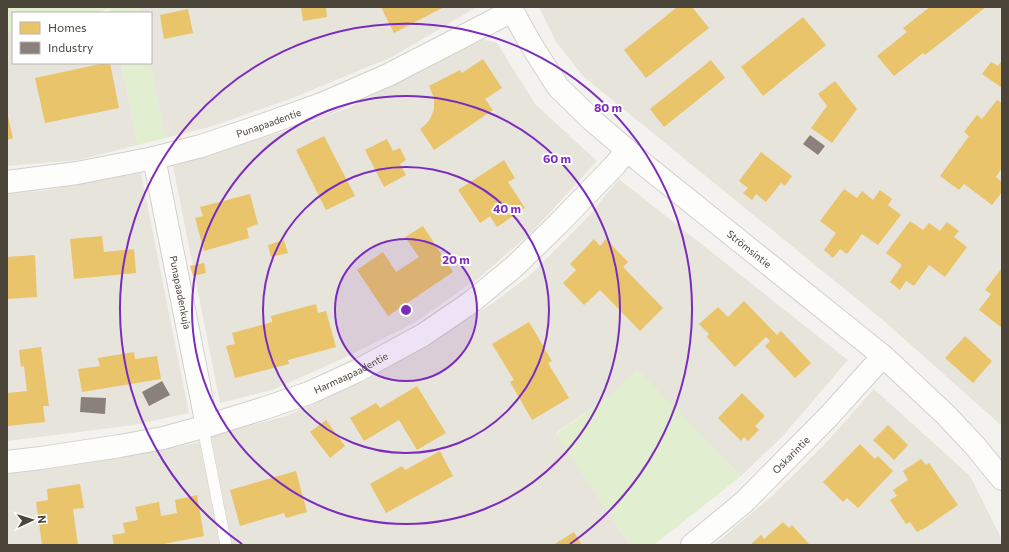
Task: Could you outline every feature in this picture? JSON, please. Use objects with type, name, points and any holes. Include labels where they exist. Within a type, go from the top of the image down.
[{"type":"street","name":"Strömsintie","points":[[511,9],[558,87],[593,121],[883,356],[946,415],[975,446],[1002,479]]},
{"type":"street","name":"Punapaadentie","points":[[7,182],[77,173],[154,158],[201,146],[324,103],[388,75],[511,9]]},
{"type":"street","name":"Harmaapaadentie","points":[[7,462],[120,446],[163,438],[205,427],[262,409],[310,392],[357,371],[423,335],[470,303],[515,266],[615,165],[627,150]]},
{"type":"street","name":"Punapaadenkuja","points":[[154,158],[205,427]]},
{"type":"street","name":"Oskarintie","points":[[692,545],[744,502],[828,416],[883,356]]},
{"type":"lane","points":[[205,427],[226,545]]},
{"type":"shaded area","points":[[139,7],[477,7],[392,57],[290,99],[210,127],[165,138],[150,64],[152,64],[152,12],[141,12]]},
{"type":"shaded area","points":[[539,7],[1002,7],[1002,426],[884,321],[584,77],[556,42]]},
{"type":"shaded area","points":[[12,29],[12,64],[121,64],[138,145],[78,160],[7,166],[7,30]]},
{"type":"shaded area","points":[[480,38],[497,43],[535,104],[597,161],[532,232],[480,277],[414,323],[342,359],[272,390],[220,403],[173,166],[291,129],[348,108]]},
{"type":"shaded area","points":[[141,173],[189,413],[134,425],[7,441],[7,193],[40,191]]},
{"type":"shaded area","points":[[619,179],[848,360],[782,437],[741,476],[637,370],[612,394],[556,433],[630,545],[7,545],[7,474],[56,468],[192,444],[226,432],[286,416],[365,381],[493,303],[529,276],[586,219]]},
{"type":"shaded area","points":[[874,389],[970,476],[1002,540],[1002,545],[714,545],[772,496],[824,445]]},
{"type":"green space","points":[[7,7],[139,7],[141,12],[111,12],[110,9],[96,12],[12,12],[12,29],[7,30]]},
{"type":"green space","points":[[121,64],[150,64],[165,138],[138,145]]},
{"type":"green space","points":[[637,369],[741,476],[654,545],[630,545],[556,434],[612,394]]},
{"type":"building: Homes","points":[[301,7],[326,7],[327,17],[303,21]]},
{"type":"building: Homes","points":[[381,7],[444,7],[394,33]]},
{"type":"building: Homes","points":[[677,7],[692,7],[709,28],[646,78],[624,50]]},
{"type":"building: Homes","points":[[930,7],[986,7],[925,55],[923,53],[894,76],[877,56],[907,32],[903,28]]},
{"type":"building: Homes","points":[[188,9],[193,33],[164,39],[160,15]]},
{"type":"building: Homes","points":[[803,17],[826,45],[763,96],[741,67]]},
{"type":"building: Homes","points":[[483,59],[502,88],[485,99],[493,110],[434,150],[420,129],[430,119],[434,109],[434,98],[429,86],[460,70],[462,73]]},
{"type":"building: Homes","points":[[711,60],[725,78],[664,127],[650,109]]},
{"type":"building: Homes","points":[[1002,60],[1002,88],[982,74],[991,62],[998,66]]},
{"type":"building: Homes","points":[[100,64],[110,64],[119,108],[45,123],[35,78]]},
{"type":"building: Homes","points":[[835,81],[857,109],[832,143],[811,128],[827,106],[818,94]]},
{"type":"building: Homes","points":[[997,100],[1002,103],[1002,168],[996,177],[1002,182],[1002,192],[992,205],[964,184],[959,190],[940,176],[969,136],[964,132],[977,115],[982,119]]},
{"type":"building: Homes","points":[[7,112],[13,138],[7,140]]},
{"type":"building: Homes","points":[[324,136],[355,196],[326,210],[296,150]]},
{"type":"building: Homes","points":[[387,139],[393,151],[400,148],[406,160],[400,164],[406,175],[384,187],[365,150]]},
{"type":"building: Homes","points":[[761,152],[792,176],[785,186],[781,183],[766,202],[756,194],[752,200],[743,193],[748,188],[739,181]]},
{"type":"building: Homes","points":[[504,160],[515,178],[508,182],[525,208],[497,227],[490,216],[480,223],[458,190]]},
{"type":"building: Homes","points":[[844,189],[857,198],[862,191],[873,200],[880,190],[892,199],[888,205],[901,215],[878,245],[862,234],[847,254],[840,249],[833,258],[824,250],[836,233],[820,221]]},
{"type":"building: Homes","points":[[250,194],[258,224],[247,228],[249,238],[204,251],[195,218],[203,216],[200,207]]},
{"type":"building: Homes","points":[[910,221],[923,230],[929,223],[940,231],[947,222],[959,231],[954,237],[967,247],[945,277],[929,265],[914,286],[906,281],[900,290],[890,282],[902,265],[886,253]]},
{"type":"building: Homes","points":[[423,226],[453,272],[388,316],[357,270],[383,252],[396,272],[419,257],[405,237]]},
{"type":"building: Homes","points":[[102,236],[104,252],[134,249],[136,273],[74,279],[70,239]]},
{"type":"building: Homes","points":[[594,239],[600,246],[606,239],[628,262],[623,267],[663,308],[640,331],[600,290],[584,305],[563,283],[576,270],[570,264]]},
{"type":"building: Homes","points":[[284,240],[288,253],[271,257],[268,245]]},
{"type":"building: Homes","points":[[35,255],[37,297],[7,299],[7,257]]},
{"type":"building: Homes","points":[[204,263],[206,273],[193,276],[190,266]]},
{"type":"building: Homes","points":[[1002,268],[1002,328],[979,310],[991,294],[985,290]]},
{"type":"building: Homes","points":[[744,301],[777,335],[781,331],[811,363],[795,378],[765,346],[770,341],[766,337],[735,367],[707,337],[709,334],[699,324],[718,307],[728,317]]},
{"type":"building: Homes","points":[[316,304],[318,313],[326,311],[336,347],[288,360],[289,364],[235,378],[226,346],[235,344],[232,333],[272,322],[271,316]]},
{"type":"building: Homes","points":[[529,322],[552,361],[548,363],[569,398],[532,420],[510,382],[514,380],[492,344]]},
{"type":"building: Homes","points":[[965,336],[992,361],[973,383],[945,358]]},
{"type":"building: Homes","points":[[41,347],[49,406],[43,406],[45,422],[8,426],[7,393],[27,391],[24,366],[21,367],[19,350]]},
{"type":"building: Homes","points":[[134,352],[135,359],[157,356],[161,379],[82,392],[78,369],[100,366],[98,358]]},
{"type":"building: Homes","points":[[417,386],[446,433],[417,450],[399,420],[364,441],[350,418],[376,403],[380,408]]},
{"type":"building: Homes","points":[[742,393],[765,416],[755,426],[759,430],[748,441],[744,437],[741,441],[718,418]]},
{"type":"building: Homes","points":[[326,420],[345,446],[330,458],[310,432]]},
{"type":"building: Homes","points":[[888,425],[908,445],[894,460],[873,440]]},
{"type":"building: Homes","points":[[860,444],[875,459],[878,456],[893,471],[858,508],[847,498],[843,502],[823,482]]},
{"type":"building: Homes","points":[[440,451],[453,476],[386,513],[370,484],[402,466],[405,470]]},
{"type":"building: Homes","points":[[921,459],[926,465],[929,463],[958,505],[917,532],[910,522],[906,524],[890,500],[897,496],[893,490],[908,480],[903,471]]},
{"type":"building: Homes","points":[[296,471],[307,512],[286,518],[284,513],[240,526],[230,490]]},
{"type":"building: Homes","points":[[80,484],[84,508],[73,509],[78,545],[42,545],[36,502],[48,500],[47,489]]},
{"type":"building: Homes","points":[[197,495],[204,536],[159,545],[114,545],[112,535],[125,533],[123,523],[138,520],[135,507],[159,502],[161,516],[177,513],[175,500]]},
{"type":"building: Homes","points":[[783,522],[789,528],[792,525],[809,544],[750,545],[761,535],[764,539]]},
{"type":"building: Homes","points":[[574,532],[582,545],[553,545]]},
{"type":"building: Industry","points":[[810,135],[825,146],[818,155],[803,144]]},
{"type":"building: Industry","points":[[162,381],[170,395],[149,406],[142,392]]},
{"type":"building: Industry","points":[[81,397],[106,398],[105,414],[80,412]]}]
